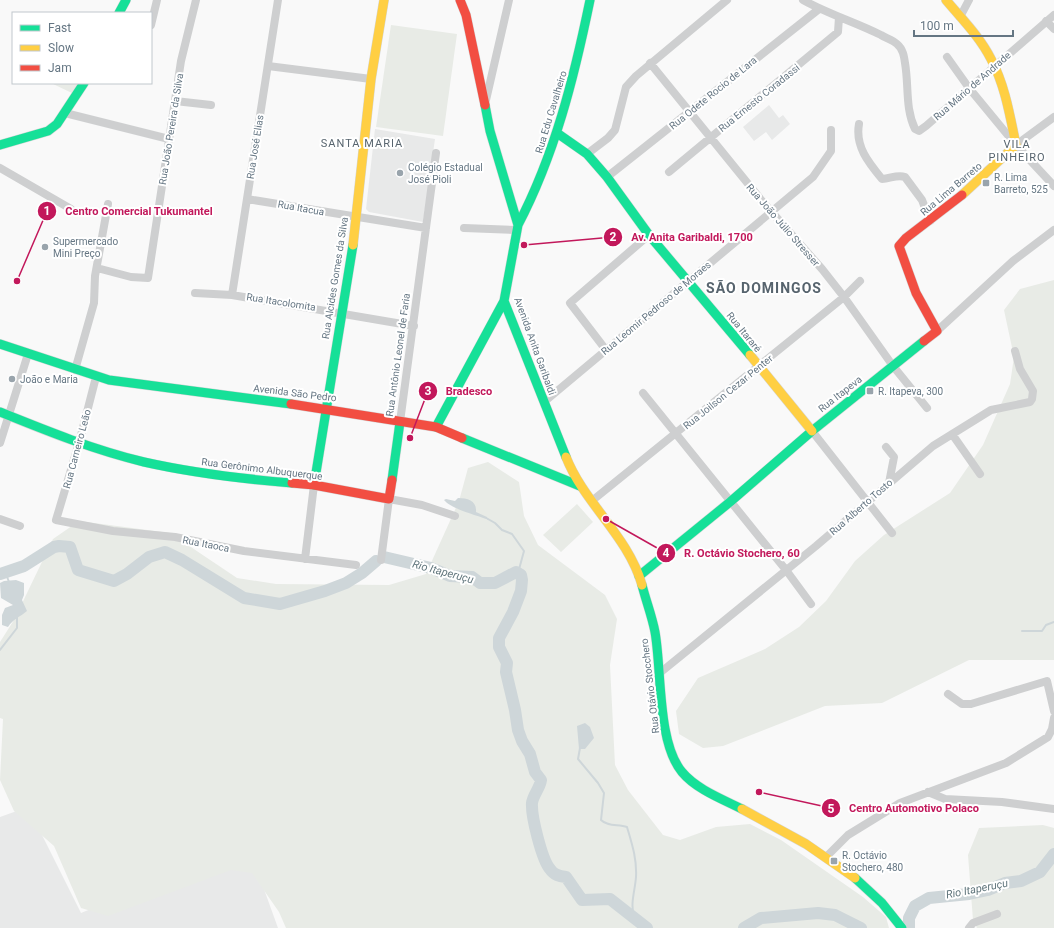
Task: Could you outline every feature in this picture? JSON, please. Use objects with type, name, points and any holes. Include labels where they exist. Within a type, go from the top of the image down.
[{"type":"street","points":[[120,12],[126,0]]},
{"type":"street","points":[[152,22],[157,0]]},
{"type":"street","name":"Rua João Pereira da Silva","points":[[97,268],[131,277],[148,278],[181,61],[196,0]]},
{"type":"street","name":"Rua José Elias","points":[[232,295],[278,0]]},
{"type":"street","name":"Rua Alcides Gomes da Silva","points":[[305,559],[314,485],[357,218],[371,79],[384,0]]},
{"type":"street","name":"Avenida Anita Garibaldi","points":[[460,0],[466,15],[479,70],[490,131],[511,199],[518,228],[504,301],[568,463],[580,486]]},
{"type":"street","points":[[485,103],[509,0]]},
{"type":"street","name":"Rua Edu Cavalheiro","points":[[518,228],[557,133],[571,86],[590,0]]},
{"type":"street","points":[[587,154],[608,138],[615,130],[626,87],[650,63],[727,0]]},
{"type":"street","points":[[803,0],[819,9],[839,16]]},
{"type":"street","points":[[946,0],[978,40],[995,66],[1008,109],[1016,145]]},
{"type":"street","points":[[960,17],[969,0]]},
{"type":"street","name":"Rua Odete Rocio de Lara","points":[[607,177],[819,9]]},
{"type":"street","name":"Rua Mário de Andrade","points":[[839,16],[858,23],[897,44],[903,51],[907,74],[907,101],[910,120],[915,130],[918,131],[926,126],[1054,15]]},
{"type":"street","name":"Rua Ernesto Coradassi","points":[[668,172],[838,32],[839,16]]},
{"type":"street","points":[[1046,21],[1054,30]]},
{"type":"street","points":[[947,57],[969,88],[1016,145],[1054,186]]},
{"type":"street","name":"Rua João Júlio Stresser","points":[[650,63],[844,297],[868,333],[927,408]]},
{"type":"street","points":[[268,66],[371,79]]},
{"type":"street","points":[[479,70],[486,74],[494,69]]},
{"type":"street","points":[[0,145],[48,131],[57,124],[83,84]]},
{"type":"street","points":[[175,101],[211,105]]},
{"type":"street","points":[[65,113],[168,139]]},
{"type":"street","name":"Rua Lima Barreto","points":[[937,330],[916,293],[899,246],[906,238],[966,192],[1016,145],[1054,117]]},
{"type":"street","points":[[859,124],[858,140],[861,150],[874,169],[882,178],[889,179],[897,175],[905,177],[922,200],[930,221]]},
{"type":"street","name":"Rua Leomir Pedroso de Moraes","points":[[544,402],[813,177],[831,151],[831,130]]},
{"type":"street","name":"Rua Itararé","points":[[557,133],[587,154],[607,177],[649,235],[689,281],[812,431],[892,533]]},
{"type":"street","name":"Rua Antônio Leonel de Faria","points":[[381,560],[414,326],[436,153]]},
{"type":"street","points":[[0,168],[71,209]]},
{"type":"street","points":[[511,199],[523,203],[532,196]]},
{"type":"street","name":"Rua Itacua","points":[[247,199],[426,228]]},
{"type":"street","points":[[75,370],[94,303],[97,268],[108,204]]},
{"type":"street","points":[[464,228],[518,228]]},
{"type":"street","name":"Rua Itapeva","points":[[639,576],[730,502],[812,431],[937,330],[1013,261],[1054,230]]},
{"type":"street","points":[[606,350],[570,303],[649,235]]},
{"type":"street","name":"Rua Joilson Cezar Penter","points":[[593,500],[676,435],[844,297],[860,281]]},
{"type":"street","name":"Rua Itacolomita","points":[[194,293],[232,295],[341,312],[414,326]]},
{"type":"street","points":[[436,427],[504,301]]},
{"type":"street","points":[[492,323],[504,314],[514,326]]},
{"type":"street","name":"Avenida São Pedro","points":[[0,344],[96,377],[109,380],[326,408],[400,422],[436,427],[580,486]]},
{"type":"street","name":"Rua Alberto Tosto","points":[[661,672],[786,570],[933,446],[991,410],[1024,404],[1032,399],[1033,390],[1020,369],[1015,351]]},
{"type":"street","points":[[0,444],[28,354]]},
{"type":"street","name":"Rua Carneiro Leão","points":[[56,520],[79,443],[96,377]]},
{"type":"street","points":[[643,393],[786,570],[811,604]]},
{"type":"street","name":"Rua Gerônimo Albuquerque","points":[[0,412],[79,443],[144,462],[240,479],[314,485],[422,504],[455,516]]},
{"type":"street","points":[[952,434],[980,474]]},
{"type":"street","points":[[886,447],[894,457],[889,483]]},
{"type":"street","points":[[557,477],[565,474],[568,463]]},
{"type":"street","name":"Rua Otávio Stocchero","points":[[580,486],[593,500],[624,546],[639,576],[651,614],[661,672],[668,738],[674,758],[682,772],[693,782],[715,795],[827,856],[874,894],[891,912],[902,928]]},
{"type":"street","points":[[0,519],[20,526]]},
{"type":"street","name":"Rua Itaoca","points":[[56,520],[113,531],[158,534],[244,551],[356,565]]},
{"type":"street","points":[[948,694],[962,704],[972,704],[1047,681],[1054,711]]},
{"type":"street","points":[[827,856],[836,845],[867,822],[900,803],[1006,763],[1048,736],[1053,729],[1054,718]]},
{"type":"street","points":[[928,792],[945,799],[1002,802],[1054,809]]},
{"type":"street","points":[[969,928],[973,923],[997,914]]},
{"type":"shaded area","points":[[391,25],[457,34],[443,136],[376,127]]},
{"type":"shaded area","points":[[53,84],[79,84],[74,94]]},
{"type":"shaded area","points":[[769,105],[779,118],[783,115],[790,124],[772,140],[766,132],[754,141],[743,127]]},
{"type":"shaded area","name":"Colégio Estadual José Pioli","points":[[375,129],[435,139],[423,222],[369,212],[366,209]]},
{"type":"shaded area","points":[[1054,280],[1054,660],[969,660],[882,703],[825,706],[723,746],[703,748],[679,734],[676,711],[698,678],[765,649],[799,627],[826,601],[855,561],[884,535],[950,493],[983,445],[1010,384],[1014,357],[1004,310],[1020,289]]},
{"type":"shaded area","points":[[488,462],[519,482],[524,516],[538,545],[605,595],[617,619],[610,665],[615,765],[628,790],[663,835],[680,840],[716,827],[750,824],[781,840],[863,897],[886,917],[889,928],[286,928],[279,912],[252,873],[231,870],[108,916],[81,908],[54,846],[14,811],[0,780],[3,719],[0,718],[0,642],[14,620],[53,539],[79,521],[170,533],[237,578],[276,584],[389,585],[426,574],[459,501],[468,468]]},
{"type":"shaded area","points":[[458,498],[471,501],[475,505],[476,512],[487,517],[489,520],[459,509],[444,500],[455,501]]},
{"type":"shaded area","points":[[577,504],[593,522],[561,552],[543,535]]},
{"type":"shaded area","points":[[16,580],[24,583],[24,595],[22,600],[27,611],[14,620],[8,627],[2,625],[2,615],[5,608],[13,605],[1,598],[0,583],[4,581]]},
{"type":"shaded area","points":[[585,723],[590,727],[594,738],[585,749],[579,749],[577,726]]},
{"type":"shaded area","points":[[28,807],[81,913],[248,845],[278,928],[0,928],[0,817]]},
{"type":"shaded area","points":[[1043,825],[1054,828],[1054,928],[977,928],[973,920],[968,855],[979,828]]},
{"type":"waterway","points":[[488,519],[502,530],[512,534],[524,551],[518,573]]},
{"type":"waterway","name":"Rio Itaperuçu","points":[[0,574],[24,566],[54,547],[59,546],[70,547],[78,570],[114,581],[127,574],[149,557],[165,552],[182,560],[244,598],[280,604],[325,591],[346,583],[362,573],[376,561]]},
{"type":"waterway","name":"Rio Itaperuçu","points":[[384,557],[431,568],[450,576],[472,577],[480,583],[495,583],[516,572],[521,575],[521,591],[513,612],[499,638],[499,647],[507,663],[506,672],[518,730],[522,741],[530,754],[535,772],[541,780],[532,803],[532,809],[533,818],[544,857],[553,873],[566,877],[582,900],[610,899],[647,928]]},
{"type":"waterway","points":[[6,574],[9,582]]},
{"type":"waterway","points":[[0,650],[17,628],[17,617]]},
{"type":"waterway","points":[[1022,631],[1042,631],[1046,625],[1054,622]]},
{"type":"waterway","points":[[580,748],[578,759],[598,783],[604,793],[601,820],[610,824],[627,827],[636,864],[633,902],[634,917]]},
{"type":"waterway","name":"Rio Itaperuçu","points":[[909,928],[909,918],[915,906],[929,898],[969,894],[988,890],[1005,883],[1021,881],[1040,872],[1054,854]]},
{"type":"waterway","name":"Rio Itaperuçu","points":[[744,928],[761,918],[818,913],[835,915],[861,928]]},
{"type":"traffic: fast","points":[[120,12],[126,0]]},
{"type":"traffic: fast","points":[[518,225],[543,171],[562,115],[590,0]]},
{"type":"traffic: fast","points":[[0,145],[48,131],[57,124],[83,84]]},
{"type":"traffic: fast","points":[[485,105],[490,131],[518,225],[504,301],[566,457]]},
{"type":"traffic: fast","points":[[557,133],[587,154],[607,177],[649,235],[750,355]]},
{"type":"traffic: fast","points":[[314,485],[353,245]]},
{"type":"traffic: fast","points":[[436,427],[504,301]]},
{"type":"traffic: fast","points":[[639,576],[730,502],[812,431],[924,341]]},
{"type":"traffic: fast","points":[[0,344],[109,380],[291,404]]},
{"type":"traffic: fast","points":[[0,412],[89,446],[144,462],[218,475],[292,483]]},
{"type":"traffic: fast","points":[[392,480],[400,422]]},
{"type":"traffic: fast","points":[[462,438],[580,486]]},
{"type":"traffic: fast","points":[[642,585],[655,632],[664,725],[668,743],[674,759],[682,772],[694,784],[742,809]]},
{"type":"traffic: fast","points":[[855,878],[882,903],[902,928]]},
{"type":"traffic: slow","points":[[353,245],[371,79],[384,0]]},
{"type":"traffic: slow","points":[[946,0],[982,43],[996,69],[1006,101],[1016,145],[962,195]]},
{"type":"traffic: slow","points":[[750,355],[812,431]]},
{"type":"traffic: slow","points":[[566,457],[584,490],[627,551],[642,585]]},
{"type":"traffic: slow","points":[[742,809],[806,844],[855,878]]},
{"type":"traffic: jam","points":[[460,0],[466,15],[485,105]]},
{"type":"traffic: jam","points":[[924,341],[937,331],[916,293],[899,246],[906,238],[962,195]]},
{"type":"traffic: jam","points":[[291,404],[436,427],[462,438]]},
{"type":"traffic: jam","points":[[292,483],[314,485],[389,499],[392,480]]},
{"type":"place","name":"Colégio Estadual José Pioli","points":[[400,173]]},
{"type":"place","name":"R. Lima Barreto, 525","points":[[986,183]]},
{"type":"place","name":"Av. Anita Garibaldi, 1700","points":[[524,245]]},
{"type":"place","name":"Supermercado Mini Preço","points":[[45,247]]},
{"type":"place","name":"Centro Comercial Tukumantel","points":[[17,281]]},
{"type":"place","name":"João e Maria","points":[[12,379]]},
{"type":"place","name":"R. Itapeva, 300","points":[[870,391]]},
{"type":"place","name":"Bradesco","points":[[410,438]]},
{"type":"place","name":"R. Octávio Stochero, 60","points":[[606,519]]},
{"type":"place","name":"Centro Automotivo Polaco","points":[[759,792]]},
{"type":"place","name":"R. Octávio Stochero, 480","points":[[834,861]]},
{"type":"district","name":"SANTA MARIA","points":[[362,143]]},
{"type":"district","name":"VILA PINHEIRO","points":[[1017,150]]},
{"type":"district","name":"SÃO DOMINGOS","points":[[764,288]]}]
